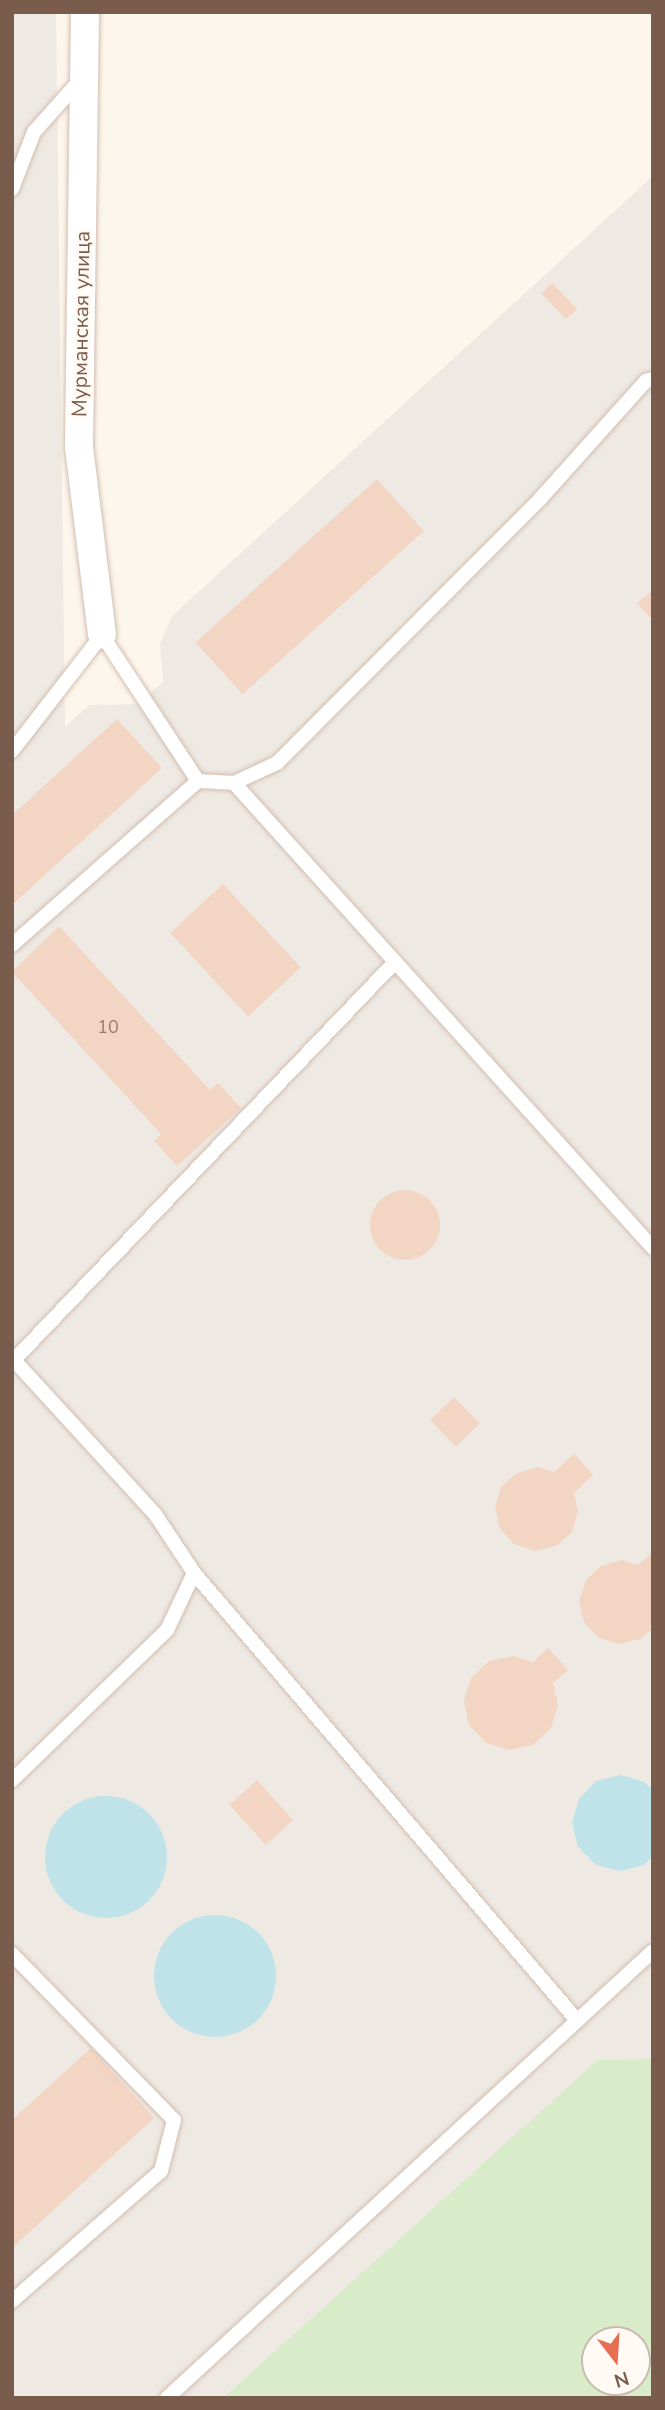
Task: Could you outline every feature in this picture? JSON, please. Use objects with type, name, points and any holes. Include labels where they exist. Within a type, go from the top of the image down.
[{"type":"street","name":"Мурманская улица","points":[[85,12],[79,447],[102,635]]},
{"type":"lane","points":[[12,189],[34,132],[84,76]]},
{"type":"lane","points":[[12,945],[198,781],[234,783],[277,763],[540,499],[646,381],[653,379]]},
{"type":"lane","points":[[12,751],[102,635],[198,781]]},
{"type":"lane","points":[[234,783],[653,1248]]},
{"type":"lane","points":[[395,962],[13,1359],[155,1514],[194,1573],[575,2018]]},
{"type":"lane","points":[[12,1780],[167,1630],[194,1573]]},
{"type":"lane","points":[[167,2398],[575,2018],[653,1951]]},
{"type":"lane","points":[[12,1954],[174,2120],[161,2171],[12,2301]]},
{"type":"shaded area","points":[[12,12],[56,12],[65,727],[89,705],[137,704],[163,682],[160,644],[172,616],[653,176],[653,2398],[12,2398]]},
{"type":"green space","points":[[653,2059],[653,2398],[223,2398],[598,2060]]},
{"type":"water","points":[[621,1775],[644,1782],[653,1790],[653,1856],[644,1865],[620,1871],[596,1865],[578,1847],[572,1823],[579,1799],[596,1781]]},
{"type":"water","points":[[106,1796],[129,1801],[149,1814],[162,1834],[167,1857],[162,1880],[149,1900],[129,1913],[106,1918],[83,1913],[63,1900],[50,1880],[45,1857],[50,1834],[63,1814],[83,1801]]},
{"type":"water","points":[[215,1915],[238,1920],[258,1933],[271,1953],[276,1976],[271,1999],[258,2019],[238,2032],[215,2037],[192,2032],[172,2019],[159,1999],[154,1976],[159,1953],[172,1933],[192,1920]]},
{"type":"building","points":[[552,283],[577,309],[566,319],[541,293]]},
{"type":"building","points":[[377,479],[424,531],[243,694],[196,642]]},
{"type":"building","points":[[653,590],[653,621],[637,603]]},
{"type":"building","points":[[117,719],[162,768],[12,905],[12,815]]},
{"type":"building","points":[[223,884],[301,967],[248,1016],[170,933]]},
{"type":"building","points":[[59,926],[210,1090],[218,1083],[241,1108],[177,1166],[154,1141],[161,1134],[12,972]]},
{"type":"building","points":[[405,1190],[430,1200],[440,1225],[430,1250],[405,1260],[380,1250],[370,1225],[380,1200]]},
{"type":"building","points":[[454,1397],[480,1424],[456,1447],[430,1420]]},
{"type":"building","points":[[574,1454],[593,1475],[574,1493],[578,1511],[572,1532],[556,1546],[535,1551],[514,1544],[500,1529],[495,1508],[501,1487],[517,1473],[538,1467],[554,1472]]},
{"type":"building","points":[[653,1552],[653,1628],[640,1639],[619,1644],[599,1638],[584,1622],[579,1601],[586,1580],[601,1566],[622,1560],[638,1565]]},
{"type":"building","points":[[548,1648],[568,1670],[553,1683],[558,1705],[551,1728],[533,1745],[509,1750],[486,1743],[469,1725],[464,1701],[471,1678],[489,1661],[513,1656],[533,1662]]},
{"type":"building","points":[[257,1780],[293,1820],[266,1845],[230,1805]]},
{"type":"building","points":[[91,2048],[154,2118],[12,2248],[12,2120]]}]
